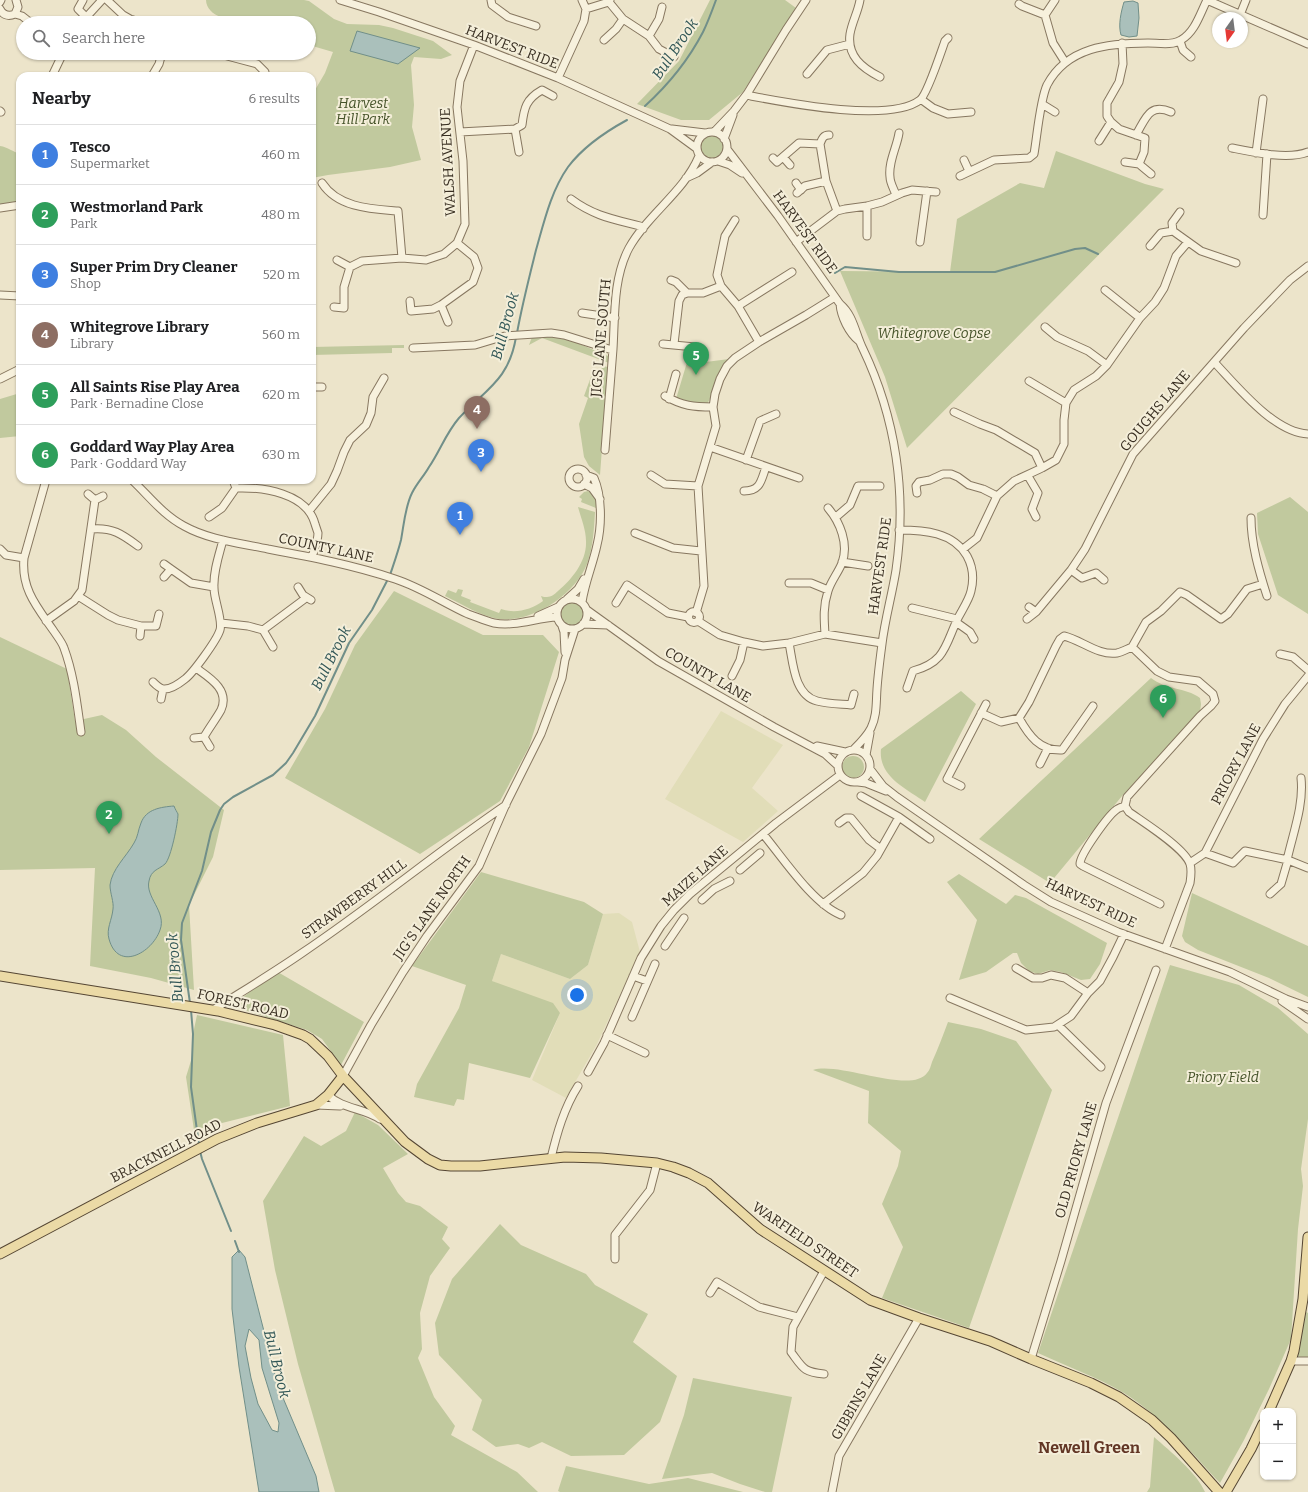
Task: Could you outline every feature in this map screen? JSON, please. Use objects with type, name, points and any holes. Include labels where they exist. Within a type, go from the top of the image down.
[{"type":"main road","name":"FOREST ROAD","points":[[0,976],[191,1006],[275,1025],[310,1039],[328,1056],[343,1076]]},
{"type":"main road","name":"BRACKNELL ROAD","points":[[0,1254],[216,1139],[257,1123],[316,1105],[328,1095],[343,1076]]},
{"type":"main road","name":"WARFIELD STREET","points":[[343,1076],[405,1142],[428,1159],[440,1165],[482,1166],[505,1165],[551,1158],[601,1158],[657,1163],[689,1173],[708,1183],[760,1229],[870,1300],[918,1318],[990,1341],[1091,1383],[1119,1397],[1152,1420],[1171,1438],[1219,1492]]},
{"type":"main road","points":[[1270,1408],[1291,1361],[1303,1299],[1308,1237]]},
{"type":"main road","points":[[1226,1492],[1260,1430]]},
{"type":"street","points":[[16,12],[17,0]]},
{"type":"street","points":[[82,16],[78,9],[83,0]]},
{"type":"street","points":[[88,16],[102,0]]},
{"type":"street","points":[[107,0],[125,16]]},
{"type":"street","name":"HARVEST RIDE","points":[[340,0],[474,45],[558,78],[670,129],[696,148]]},
{"type":"street","points":[[491,0],[492,5],[508,17],[536,26]]},
{"type":"street","points":[[558,78],[584,20],[586,9],[582,0]]},
{"type":"street","points":[[714,132],[748,94],[786,30],[806,0]]},
{"type":"street","points":[[860,0],[859,8],[850,33],[850,44],[853,56],[866,70],[880,77]]},
{"type":"street","points":[[1045,14],[1055,0]]},
{"type":"street","points":[[960,176],[994,160],[1029,158],[1034,154],[1046,87],[1054,73],[1066,62],[1086,51],[1122,43],[1168,44],[1180,41],[1193,29],[1206,0],[1233,12]]},
{"type":"street","points":[[1241,12],[1246,0]]},
{"type":"street","points":[[586,9],[610,1],[623,19],[649,36],[659,49],[674,57]]},
{"type":"street","points":[[1019,4],[1045,14]]},
{"type":"street","points":[[649,36],[659,20],[662,7]]},
{"type":"street","points":[[1,13],[8,16],[16,12]]},
{"type":"street","points":[[16,12],[22,16]]},
{"type":"street","points":[[1045,14],[1053,43],[1066,62]]},
{"type":"street","points":[[1248,18],[1308,44]]},
{"type":"street","points":[[604,40],[616,29],[623,19]]},
{"type":"street","points":[[748,94],[751,96],[787,103],[856,110],[875,111],[902,107],[922,100],[934,73],[945,41],[948,38]]},
{"type":"street","points":[[1180,41],[1183,50],[1191,57]]},
{"type":"street","points":[[1122,43],[1123,64],[1119,82],[1107,103],[1108,116],[1110,122],[1119,129],[1144,138],[1144,152],[1139,164]]},
{"type":"street","points":[[807,74],[827,50],[850,44]]},
{"type":"street","name":"WALSH AVENUE","points":[[457,244],[465,224],[463,161],[457,107],[460,81],[474,45]]},
{"type":"street","points":[[54,72],[60,60]]},
{"type":"street","points":[[154,72],[160,60]]},
{"type":"street","points":[[242,60],[257,64],[265,72]]},
{"type":"street","points":[[460,132],[515,129],[522,125],[526,105],[533,95],[542,90],[553,96]]},
{"type":"street","points":[[1256,153],[1263,99]]},
{"type":"street","points":[[922,100],[933,108],[948,114],[971,112]]},
{"type":"street","points":[[1042,104],[1055,112]]},
{"type":"street","points":[[1136,135],[1149,113],[1158,108],[1164,108],[1171,112]]},
{"type":"street","points":[[724,139],[734,111]]},
{"type":"street","points":[[1100,141],[1110,122]]},
{"type":"street","points":[[515,129],[519,152]]},
{"type":"street","name":"HARVEST RIDE","points":[[670,129],[705,133]]},
{"type":"street","points":[[714,132],[722,135],[724,139],[727,149],[726,154],[715,162],[707,162],[699,156],[696,148],[699,139],[705,133],[714,132]]},
{"type":"street","points":[[896,195],[890,177],[890,167],[898,143],[899,132]]},
{"type":"street","points":[[829,135],[822,138],[820,144],[826,181],[837,211]]},
{"type":"street","points":[[773,158],[777,162],[799,143],[820,144]]},
{"type":"street","points":[[1232,148],[1267,154],[1289,155],[1308,152]]},
{"type":"street","name":"HARVEST RIDE","points":[[727,149],[840,304],[840,312],[853,336],[859,341],[879,387],[892,435],[898,464],[901,505],[896,569],[882,643],[877,706],[871,727],[866,755]]},
{"type":"street","points":[[1263,214],[1267,154]]},
{"type":"street","name":"JIGS LANE SOUTH","points":[[606,450],[612,350],[620,272],[629,248],[686,178],[699,156]]},
{"type":"street","points":[[783,157],[790,164]]},
{"type":"street","points":[[964,160],[969,171]]},
{"type":"street","name":"HARVEST RIDE","points":[[715,162],[730,165],[747,177]]},
{"type":"street","name":"JIGS LANE SOUTH","points":[[686,178],[698,173],[715,162]]},
{"type":"street","points":[[1125,162],[1139,164],[1151,174]]},
{"type":"street","points":[[796,183],[799,192],[805,186],[826,181]]},
{"type":"street","points":[[322,183],[326,190],[345,202],[364,208],[398,212],[402,258]]},
{"type":"street","points":[[796,242],[837,211],[882,202],[896,195],[912,190],[936,192]]},
{"type":"street","points":[[920,242],[927,192]]},
{"type":"street","points":[[571,199],[584,209],[600,216],[640,226],[643,229]]},
{"type":"street","points":[[0,208],[16,206]]},
{"type":"street","points":[[867,206],[867,236]]},
{"type":"street","points":[[1180,212],[1172,223],[1173,231],[1201,251],[1236,263]]},
{"type":"street","points":[[735,220],[725,236],[717,275],[721,286],[738,306],[759,342]]},
{"type":"street","points":[[1150,246],[1162,234],[1173,231]]},
{"type":"street","points":[[963,549],[977,538],[997,496],[1014,481],[1028,476],[1056,460],[1064,444],[1066,403],[1074,390],[1096,376],[1107,365],[1140,318],[1155,302],[1171,272],[1176,256],[1188,242]]},
{"type":"street","points":[[337,260],[350,266],[362,261],[402,258],[426,260],[444,254],[457,244],[474,257],[478,268],[473,282],[441,305],[433,309],[412,311],[410,301]]},
{"type":"street","points":[[334,307],[344,308],[344,287],[350,266]]},
{"type":"street","name":"GOUGHS LANE","points":[[1027,619],[1036,612],[1071,570],[1085,549],[1133,454],[1244,328],[1290,280],[1308,266]]},
{"type":"street","points":[[738,306],[792,272]]},
{"type":"street","points":[[671,280],[676,282],[687,293]]},
{"type":"street","points":[[674,344],[679,301],[682,295],[687,293],[703,293],[721,286]]},
{"type":"street","points":[[1105,290],[1140,318]]},
{"type":"street","points":[[0,300],[0,295],[16,296]]},
{"type":"street","points":[[698,621],[699,617],[696,612],[704,586],[698,486],[716,426],[713,407],[715,394],[720,379],[727,366],[735,358],[835,296]]},
{"type":"street","points":[[441,305],[448,322]]},
{"type":"street","points":[[582,313],[615,318]]},
{"type":"street","points":[[1045,327],[1057,336],[1088,351],[1107,365]]},
{"type":"street","points":[[413,348],[475,345],[505,336],[551,333],[564,335],[612,350]]},
{"type":"street","points":[[663,344],[695,347]]},
{"type":"street","points":[[1214,362],[1262,411],[1279,424],[1301,434],[1308,434]]},
{"type":"street","points":[[0,379],[16,371]]},
{"type":"street","points":[[676,374],[667,398],[690,406],[713,407]]},
{"type":"street","points":[[309,511],[331,484],[350,440],[366,425],[371,413],[373,397],[384,378]]},
{"type":"street","points":[[1029,381],[1066,403]]},
{"type":"street","points":[[316,387],[322,387]]},
{"type":"street","points":[[954,412],[996,430],[1036,453],[1042,468]]},
{"type":"street","points":[[746,460],[760,421],[776,414]]},
{"type":"street","points":[[710,447],[799,478]]},
{"type":"street","points":[[744,491],[752,491],[759,486],[766,467]]},
{"type":"street","points":[[582,602],[589,572],[598,544],[600,499],[599,491],[594,478],[586,475],[583,471],[576,469],[571,473],[570,481],[574,486],[584,484],[592,488],[600,499]]},
{"type":"street","points":[[917,494],[916,486],[919,482],[930,480],[943,474],[951,474],[969,485],[983,489],[997,496]]},
{"type":"street","points":[[584,484],[586,481],[586,475]]},
{"type":"street","points":[[651,475],[665,484],[698,486]]},
{"type":"street","points":[[1028,476],[1038,493],[1032,509],[1036,517]]},
{"type":"street","points":[[45,484],[24,558],[23,566],[25,584],[33,602],[64,646],[71,670],[81,732]]},
{"type":"street","name":"COUNTY LANE","points":[[138,484],[171,518],[198,533],[223,540],[312,557],[366,570],[398,580],[480,619],[493,623],[507,624],[557,617]]},
{"type":"street","points":[[234,484],[236,488]]},
{"type":"street","points":[[836,517],[850,505],[858,486],[880,486]]},
{"type":"street","points":[[236,488],[251,487],[269,490],[289,497],[302,504],[309,511],[318,532],[312,557]]},
{"type":"street","points":[[209,517],[222,508],[236,488]]},
{"type":"street","points":[[88,494],[95,500]]},
{"type":"street","points":[[95,500],[104,496]]},
{"type":"street","points":[[46,621],[74,601],[82,590],[95,500]]},
{"type":"street","points":[[825,634],[823,612],[828,590],[842,562],[844,550],[841,530],[836,517],[828,508]]},
{"type":"street","points":[[1251,518],[1251,534],[1267,596]]},
{"type":"street","points":[[91,529],[110,529],[138,546]]},
{"type":"street","points":[[899,530],[920,530],[939,534],[953,540],[963,549],[971,564],[973,580],[971,593],[942,655],[930,666],[913,671],[907,688]]},
{"type":"street","points":[[635,533],[673,548],[701,551]]},
{"type":"street","points":[[153,682],[158,687],[163,689],[172,687],[186,679],[196,668],[220,631],[221,623],[215,602],[214,587],[217,564],[223,540]]},
{"type":"street","points":[[0,550],[6,555],[24,558]]},
{"type":"street","points":[[842,562],[868,566]]},
{"type":"street","points":[[164,564],[191,583],[214,587]]},
{"type":"street","points":[[164,577],[170,569]]},
{"type":"street","points":[[1071,570],[1082,578],[1096,573],[1104,580]]},
{"type":"street","points":[[567,599],[573,598],[582,602],[586,610],[587,616],[583,624],[575,629],[568,629],[562,626],[557,617],[558,607],[561,602],[567,599],[578,589],[589,572]]},
{"type":"street","points":[[789,583],[811,583],[828,590]]},
{"type":"street","points":[[981,714],[1001,722],[1019,718],[1029,702],[1060,639],[1064,636],[1109,653],[1119,653],[1132,647],[1146,622],[1161,611],[1180,592],[1187,595],[1221,619],[1228,614],[1247,589],[1263,584]]},
{"type":"street","points":[[616,603],[627,585],[668,613],[688,617],[692,623],[698,621]]},
{"type":"street","points":[[262,630],[284,614],[309,599],[298,587]]},
{"type":"street","points":[[78,596],[118,620],[141,626],[156,626],[160,614]]},
{"type":"street","name":"COUNTY LANE","points":[[525,621],[558,607]]},
{"type":"street","points":[[912,608],[957,621],[970,632],[974,638]]},
{"type":"street","points":[[1029,608],[1036,612]]},
{"type":"street","name":"COUNTY LANE","points":[[586,610],[658,661],[825,754],[837,764]]},
{"type":"street","points":[[688,617],[691,613],[696,612]]},
{"type":"street","points":[[698,621],[720,635],[763,646],[789,643],[825,634],[882,643]]},
{"type":"street","points":[[221,623],[248,626],[262,630],[273,647]]},
{"type":"street","points":[[583,624],[608,626]]},
{"type":"street","points":[[140,636],[141,626]]},
{"type":"street","name":"JIG'S LANE NORTH","points":[[562,626],[565,643],[565,660]]},
{"type":"street","name":"JIG'S LANE NORTH","points":[[343,1076],[370,1025],[403,972],[427,936],[479,866],[506,804],[541,734],[562,678],[565,660],[575,629]]},
{"type":"street","points":[[732,676],[740,660],[744,642]]},
{"type":"street","points":[[789,643],[798,684],[807,696],[816,701],[851,705],[854,694]]},
{"type":"street","points":[[1132,647],[1157,671],[1169,678],[1198,681],[1213,694],[1215,701],[1127,797],[1125,806],[1129,812],[1180,850],[1190,864],[1192,872],[1190,883],[1165,949]]},
{"type":"street","points":[[1280,654],[1293,657],[1308,670]]},
{"type":"street","points":[[196,668],[214,682],[222,691],[223,695],[221,709],[204,737]]},
{"type":"street","name":"PRIORY LANE","points":[[1190,864],[1204,853],[1263,739],[1285,704],[1308,676]]},
{"type":"street","points":[[161,699],[163,689]]},
{"type":"street","points":[[961,786],[947,779],[986,704]]},
{"type":"street","points":[[1019,718],[1029,736],[1048,748],[1056,751],[1062,750],[1094,706]]},
{"type":"street","name":"HARVEST RIDE","points":[[854,749],[866,736],[871,727]]},
{"type":"street","points":[[194,738],[204,737]]},
{"type":"street","points":[[204,737],[210,747]]},
{"type":"street","name":"COUNTY LANE","points":[[800,740],[816,746],[845,752]]},
{"type":"street","points":[[1040,764],[1048,748]]},
{"type":"street","points":[[854,749],[861,751],[866,755],[870,761],[870,770],[864,779],[858,782],[848,781],[840,775],[837,764],[840,757],[845,752],[854,749]]},
{"type":"street","name":"HARVEST RIDE","points":[[870,770],[883,786],[897,797],[1018,881],[1051,902],[1124,934],[1230,972],[1308,1007]]},
{"type":"street","name":"MAIZE LANE","points":[[588,1072],[607,1035],[641,958],[661,926],[690,894],[763,834],[840,775]]},
{"type":"street","points":[[1270,894],[1281,884],[1288,860],[1301,802],[1301,778]]},
{"type":"street","name":"HARVEST RIDE","points":[[858,782],[881,789],[897,797]]},
{"type":"street","points":[[861,796],[899,817],[930,839]]},
{"type":"street","name":"STRAWBERRY HILL","points":[[213,1010],[301,954],[506,804]]},
{"type":"street","points":[[1125,806],[1117,809],[1109,817],[1082,854],[1080,864],[1160,904]]},
{"type":"street","points":[[823,904],[863,873],[881,849],[899,817]]},
{"type":"street","points":[[839,823],[846,818],[851,818],[869,840],[881,849]]},
{"type":"street","points":[[763,834],[812,894],[831,911],[841,915]]},
{"type":"street","points":[[1204,853],[1233,863],[1245,851],[1288,860],[1308,868]]},
{"type":"street","points":[[740,853],[748,863]]},
{"type":"street","points":[[740,870],[760,854]]},
{"type":"street","points":[[707,880],[714,889]]},
{"type":"street","points":[[702,900],[714,889],[730,881]]},
{"type":"street","points":[[664,946],[684,918]]},
{"type":"street","points":[[661,926],[673,934]]},
{"type":"street","points":[[950,998],[1026,1030],[1054,1027],[1071,1016],[1088,993],[1100,981],[1124,934]]},
{"type":"street","points":[[632,1017],[655,964]]},
{"type":"street","points":[[1016,968],[1033,978],[1042,978],[1051,975],[1065,978],[1088,993]]},
{"type":"street","name":"OLD PRIORY LANE","points":[[1031,1359],[1061,1261],[1106,1103],[1156,970]]},
{"type":"street","points":[[633,976],[648,981]]},
{"type":"street","name":"HARVEST RIDE","points":[[1270,991],[1308,1019]]},
{"type":"street","points":[[1058,1025],[1101,1068]]},
{"type":"street","points":[[607,1035],[646,1053]]},
{"type":"street","points":[[551,1158],[562,1119],[570,1098],[578,1086]]},
{"type":"street","points":[[328,1095],[334,1101],[366,1111],[387,1123]]},
{"type":"street","points":[[316,1105],[346,1106]]},
{"type":"street","points":[[615,1259],[615,1235],[650,1190],[657,1163]]},
{"type":"street","points":[[824,1271],[793,1327],[791,1352],[800,1364],[809,1372],[824,1374]]},
{"type":"street","points":[[710,1293],[716,1282],[759,1307],[798,1317]]},
{"type":"street","name":"GIBBINS LANE","points":[[832,1492],[839,1456],[918,1318]]},
{"type":"street","points":[[1291,1361],[1308,1361]]},
{"type":"shaded area","points":[[721,711],[783,745],[752,788],[778,811],[743,842],[665,799]]},
{"type":"shaded area","points":[[619,913],[632,922],[640,952],[597,1044],[566,1098],[532,1080],[560,1013],[492,981],[501,954],[570,979],[588,965],[603,914]]},
{"type":"green space","name":"Harvest Hill Park","points":[[206,0],[304,0],[309,1],[334,19],[347,24],[379,25],[433,41],[452,55],[441,59],[414,57],[411,65],[414,105],[412,127],[421,160],[390,167],[316,177],[316,88],[325,73],[333,52],[316,47],[316,16],[219,16],[210,10]]},
{"type":"green space","points":[[710,0],[785,0],[796,8],[743,92],[709,120],[681,120],[637,104],[679,61]]},
{"type":"green space","points":[[712,136],[720,139],[723,147],[720,155],[712,158],[704,155],[701,147],[704,139]]},
{"type":"green space","points":[[0,146],[16,152],[16,202],[0,205]]},
{"type":"green space","name":"Whitegrove Copse","points":[[1056,151],[1145,184],[1164,189],[907,448],[885,377],[840,271],[950,272],[957,219],[1020,183],[1044,188]]},
{"type":"green space","points":[[551,334],[608,356],[609,363],[542,338],[529,345],[532,337]]},
{"type":"green space","points":[[404,345],[404,348],[392,348],[392,353],[316,355],[316,347]]},
{"type":"green space","points":[[688,359],[706,362],[729,359],[716,378],[707,404],[690,404],[676,399]]},
{"type":"green space","points":[[602,366],[608,367],[600,475],[589,466],[584,457],[579,424],[588,398],[584,396],[592,374],[598,377]]},
{"type":"green space","points":[[16,394],[16,436],[0,438],[0,399]]},
{"type":"green space","points":[[588,491],[596,498],[596,508],[581,502],[582,499],[579,497],[584,492]]},
{"type":"green space","points":[[1290,497],[1308,512],[1308,614],[1278,595],[1258,534],[1257,513]]},
{"type":"green space","points":[[578,507],[595,512],[591,552],[587,564],[573,586],[551,605],[538,612],[525,616],[512,619],[499,619],[478,613],[445,596],[448,590],[456,593],[458,589],[463,590],[461,596],[471,600],[470,602],[499,613],[501,609],[517,611],[528,609],[543,601],[541,596],[548,597],[554,594],[578,569],[584,556],[586,537]]},
{"type":"green space","points":[[394,591],[483,635],[543,635],[559,652],[529,747],[500,801],[420,854],[285,778],[325,709],[355,645]]},
{"type":"green space","points":[[573,602],[582,605],[585,614],[582,623],[573,626],[564,623],[561,614],[564,605]]},
{"type":"green space","points":[[0,637],[67,669],[75,721],[102,715],[126,730],[156,757],[224,810],[213,857],[189,905],[194,990],[151,978],[90,966],[95,868],[0,870]]},
{"type":"green space","points":[[1151,678],[1163,685],[1194,694],[1200,698],[1200,712],[1122,796],[1050,883],[979,839]]},
{"type":"green space","points":[[961,691],[976,704],[925,802],[901,786],[888,774],[881,758],[881,749]]},
{"type":"green space","points":[[853,756],[861,759],[864,767],[861,775],[853,778],[845,775],[842,767],[845,759]]},
{"type":"green space","points":[[481,872],[584,902],[603,914],[588,965],[570,979],[501,954],[492,981],[553,1003],[560,1013],[530,1078],[469,1063],[464,1100],[457,1099],[454,1106],[414,1097],[417,1084],[459,1008],[466,985],[412,966]]},
{"type":"green space","points":[[959,874],[1006,904],[1015,895],[1026,898],[1107,943],[1100,964],[1090,979],[1081,980],[1061,972],[1050,970],[1038,974],[1029,971],[1021,963],[1017,953],[1013,953],[986,972],[959,980],[977,920],[947,882]]},
{"type":"green space","points":[[1192,893],[1308,946],[1308,997],[1269,978],[1198,950],[1185,942],[1182,936]]},
{"type":"green space","name":"Priory Field","points":[[1170,965],[1239,985],[1278,1008],[1308,1034],[1308,1119],[1301,1169],[1303,1186],[1298,1229],[1291,1339],[1244,1440],[1220,1483],[1163,1423],[1138,1402],[1103,1382],[1038,1353]]},
{"type":"green space","points":[[276,971],[364,1022],[341,1065],[322,1039],[307,1030],[232,1006]]},
{"type":"green space","points":[[197,1015],[283,1035],[290,1106],[194,1130],[186,1077],[193,1054],[193,1034]]},
{"type":"green space","points":[[948,1022],[981,1029],[1016,1041],[1052,1090],[969,1328],[882,1298],[903,1247],[882,1204],[898,1166],[901,1151],[868,1123],[869,1091],[813,1070],[825,1068],[906,1081],[919,1079],[929,1070]]},
{"type":"green space","points":[[355,1112],[378,1125],[408,1154],[383,1168],[398,1193],[406,1202],[420,1206],[448,1227],[442,1239],[450,1248],[430,1276],[420,1313],[422,1349],[418,1358],[434,1397],[455,1426],[451,1435],[517,1472],[538,1492],[335,1492],[298,1364],[275,1270],[263,1201],[304,1136],[321,1146],[346,1131]]},
{"type":"green space","points":[[500,1224],[521,1245],[586,1274],[595,1285],[648,1314],[633,1342],[677,1376],[660,1422],[624,1455],[571,1456],[542,1442],[529,1448],[518,1444],[496,1447],[472,1430],[482,1400],[439,1355],[435,1323],[452,1279]]},
{"type":"green space","points":[[1306,1312],[1308,1313],[1308,1357],[1297,1359]]},
{"type":"green space","points":[[693,1378],[792,1397],[772,1492],[765,1492],[712,1473],[662,1479],[684,1415]]},
{"type":"green space","points":[[1154,1437],[1190,1470],[1205,1492],[1147,1492],[1150,1487]]},
{"type":"green space","points":[[566,1466],[649,1484],[688,1478],[743,1492],[560,1492],[558,1491]]},
{"type":"water","points":[[1133,1],[1138,3],[1139,18],[1137,36],[1129,37],[1121,35],[1120,18],[1124,2]]},
{"type":"water","points":[[357,31],[420,48],[398,64],[350,51]]},
{"type":"water","points":[[174,806],[178,814],[178,818],[170,855],[165,864],[151,875],[149,881],[150,893],[161,917],[160,930],[150,946],[143,952],[135,956],[127,957],[120,955],[113,949],[108,935],[113,906],[110,888],[111,879],[116,868],[135,841],[143,818],[150,812],[159,808]]},
{"type":"water","points":[[239,1250],[245,1257],[278,1386],[316,1476],[319,1492],[259,1492],[239,1367],[232,1309],[232,1257]],"holes":[[[249,1329],[259,1340],[262,1368],[279,1423],[278,1432],[272,1430],[258,1404],[251,1378],[245,1346]]]},
{"type":"waterway","name":"Bull Brook","points":[[645,106],[685,62],[705,28],[716,0]]},
{"type":"waterway","name":"Bull Brook","points":[[517,333],[536,250],[549,207],[562,176],[580,153],[603,135],[627,120]]},
{"type":"waterway","points":[[835,273],[845,267],[899,272],[995,272],[1075,249],[1085,248],[1098,254]]},
{"type":"waterway","name":"Bull Brook","points":[[390,575],[400,544],[406,510],[412,493],[433,461],[454,424],[502,374],[513,352],[516,337]]},
{"type":"waterway","name":"Bull Brook","points":[[190,1003],[181,940],[182,923],[202,871],[211,832],[220,810],[224,804],[233,797],[273,775],[286,763],[315,716],[349,643],[372,610],[388,579]]},
{"type":"waterway","name":"Bull Brook","points":[[191,1010],[193,1034],[191,1087],[199,1145]]},
{"type":"waterway","name":"Bull Brook","points":[[200,1151],[231,1231]]},
{"type":"waterway","name":"Bull Brook","points":[[235,1241],[239,1252]]},
{"type":"place","name":"All Saints Rise Play Area","points":[[696,375]]},
{"type":"place","name":"Whitegrove Library","points":[[477,429]]},
{"type":"place","name":"Super Prim Dry Cleaner","points":[[481,472]]},
{"type":"place","name":"Tesco","points":[[460,535]]},
{"type":"place","name":"Goddard Way Play Area","points":[[1163,718]]},
{"type":"place","name":"Westmorland Park","points":[[109,834]]},
{"type":"district","name":"Newell Green","points":[[1089,1447]]}]
